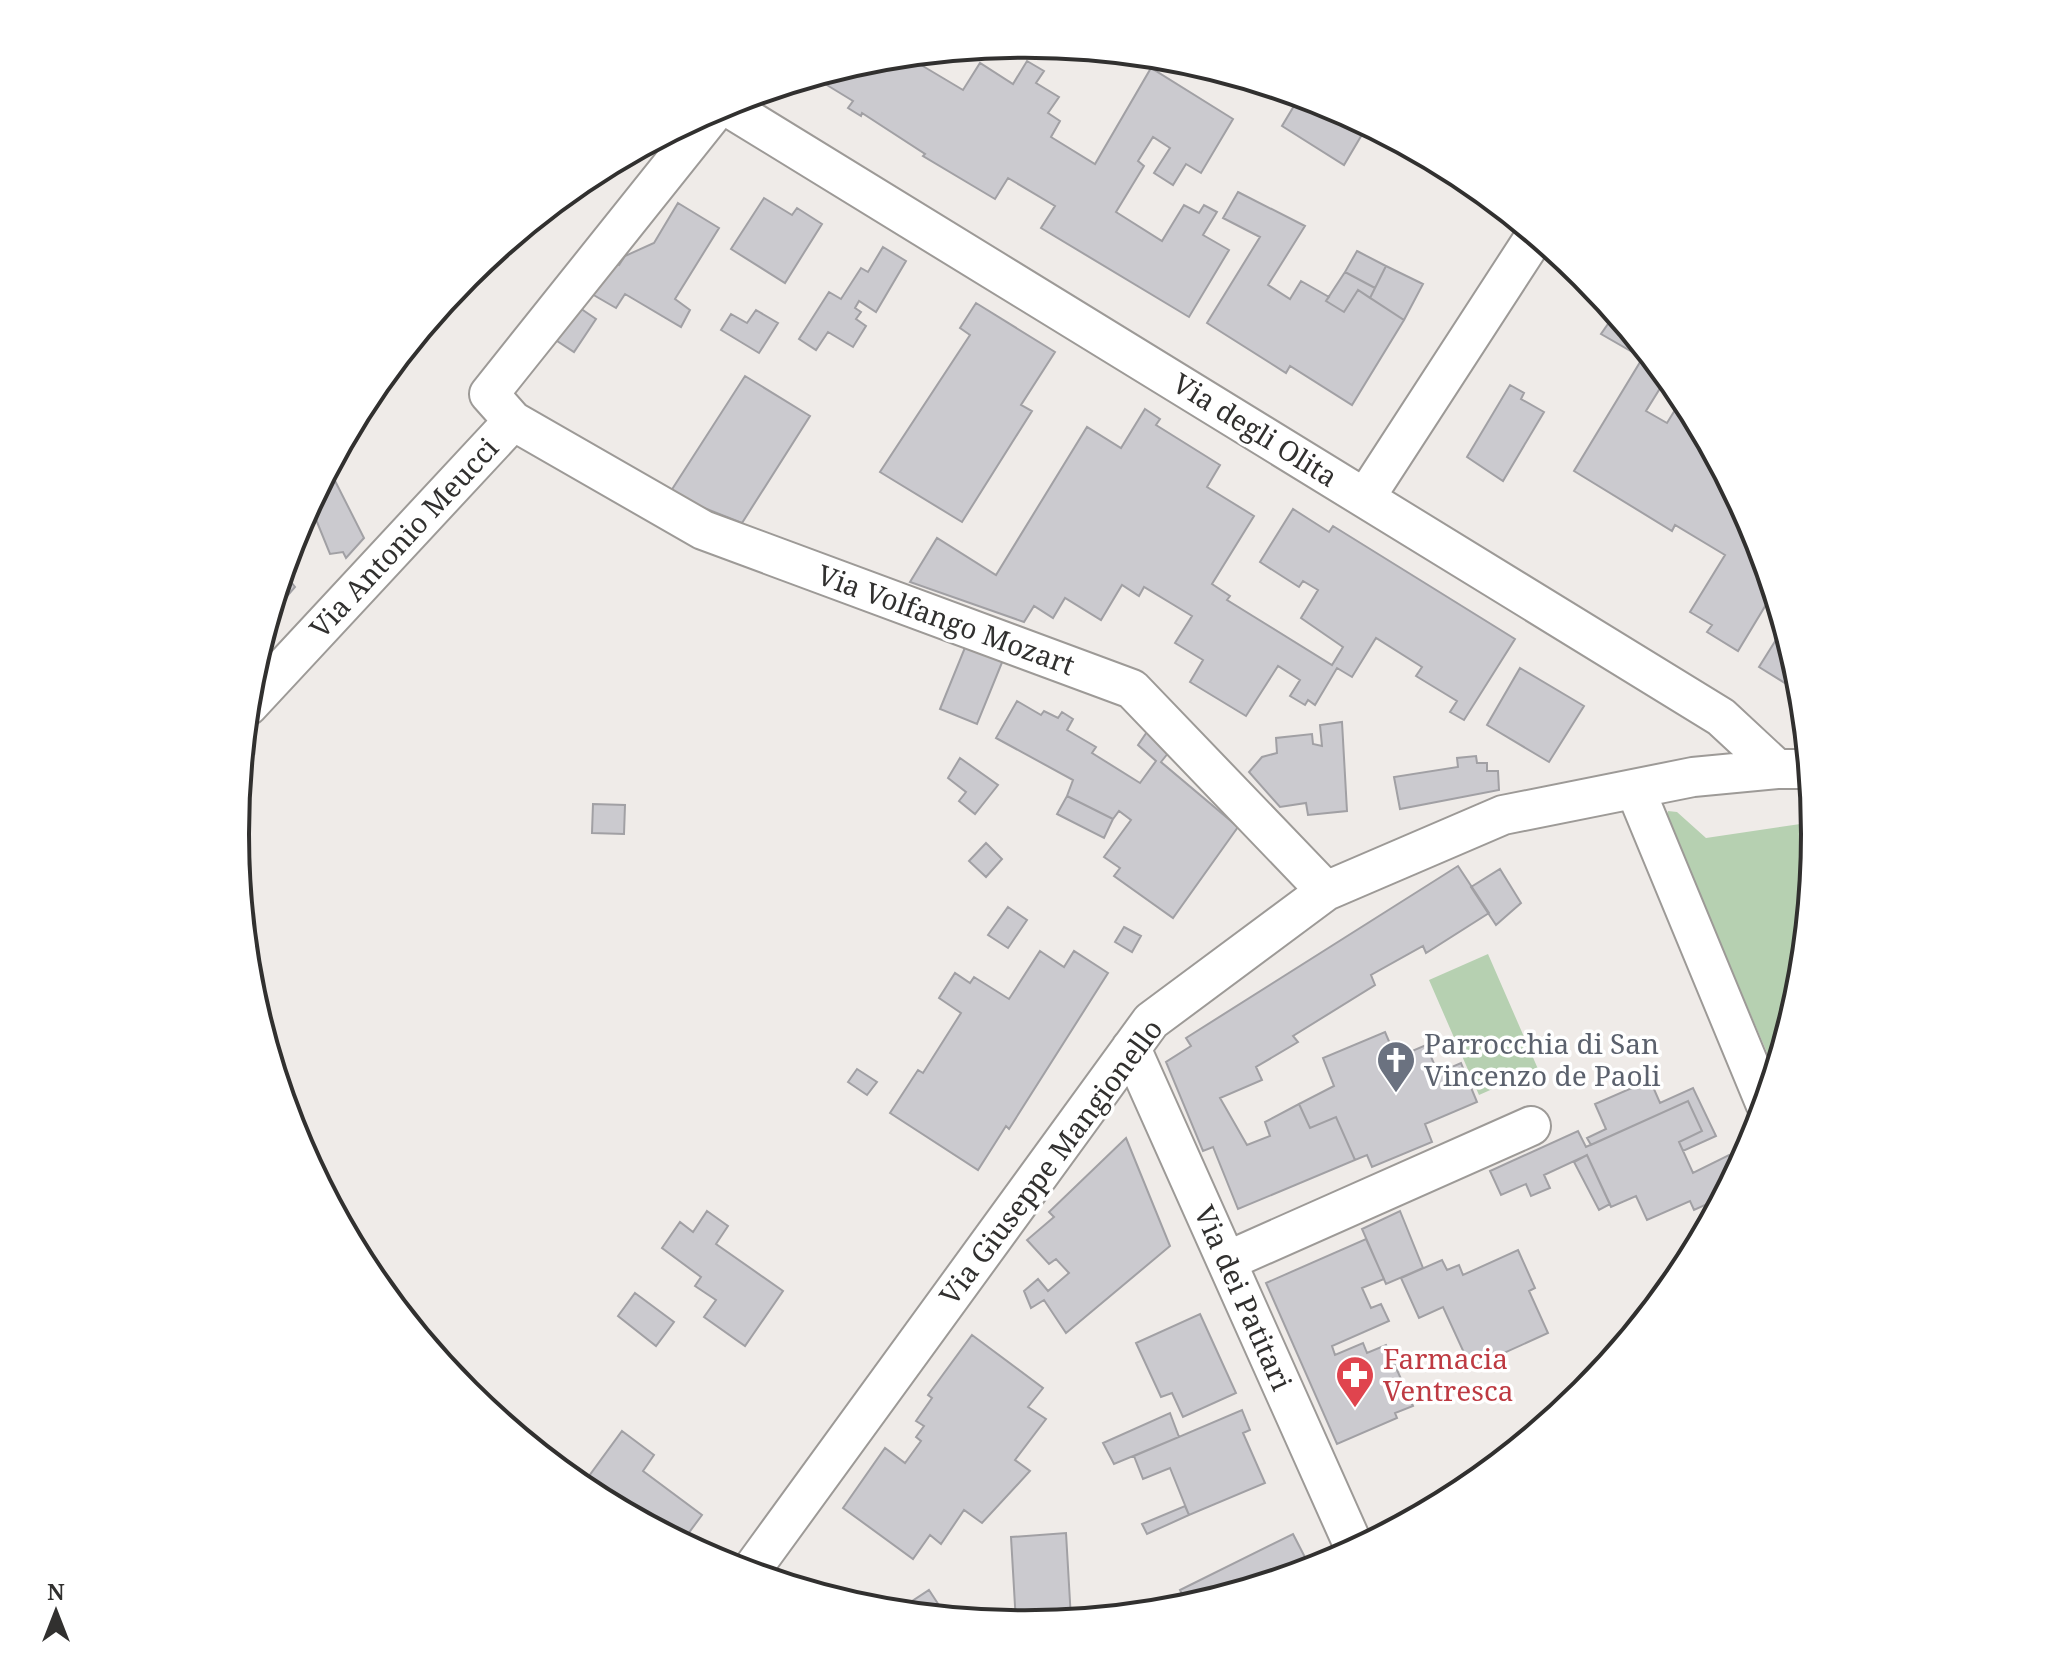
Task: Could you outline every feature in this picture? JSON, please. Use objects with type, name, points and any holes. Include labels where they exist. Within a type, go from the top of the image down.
[{"type":"street","name":"Via degli Olita","points":[[736,114],[1721,717],[1793,769]]},
{"type":"street","name":"Via Antonio Meucci","points":[[263,690],[513,421],[489,394],[702,129]]},
{"type":"street","points":[[1365,498],[1529,245]]},
{"type":"street","name":"Via Volfango Mozart","points":[[513,421],[703,530],[1132,689],[1326,891]]},
{"type":"street","name":"Via Giuseppe Mangionello","points":[[757,1562],[1151,1021],[1326,891],[1503,815],[1693,777],[1793,769]]},
{"type":"street","points":[[1635,789],[1758,1087]]},
{"type":"street","name":"Via dei Patitari","points":[[1131,1048],[1350,1538]]},
{"type":"street","points":[[1227,1261],[1531,1126]]},
{"type":"green space","points":[[1668,811],[1677,812],[1706,838],[1801,824],[1794,935],[1786,985],[1768,1056],[1666,818]]},
{"type":"green space","points":[[1488,954],[1538,1069],[1479,1095],[1429,980]]},
{"type":"building","points":[[1027,61],[1044,71],[1036,83],[1059,97],[1048,113],[1060,121],[1051,137],[1095,164],[1150,69],[1153,69],[1233,119],[1201,173],[1186,164],[1173,185],[1154,173],[1170,148],[1153,137],[1138,161],[1144,166],[1116,212],[1162,241],[1184,205],[1199,213],[1204,205],[1217,212],[1203,235],[1229,250],[1189,317],[1041,228],[1055,206],[1008,178],[995,199],[923,156],[925,154],[862,113],[861,116],[848,108],[853,101],[825,84],[922,65],[963,90],[980,63],[1013,84]]},
{"type":"building","points":[[1294,106],[1362,135],[1344,165],[1282,126]]},
{"type":"building","points":[[1238,192],[1305,226],[1268,285],[1290,299],[1301,281],[1329,297],[1326,301],[1344,312],[1358,290],[1404,320],[1352,405],[1290,366],[1286,373],[1207,323],[1260,237],[1223,218]]},
{"type":"building","points":[[764,198],[792,215],[797,208],[822,224],[785,283],[731,249]]},
{"type":"building","points":[[678,203],[719,228],[675,299],[690,310],[681,327],[625,294],[616,308],[585,290],[608,261],[619,265],[625,256],[654,243]]},
{"type":"building","points":[[883,247],[906,261],[876,312],[859,301],[855,308],[861,312],[856,319],[866,326],[853,347],[828,332],[816,350],[799,339],[829,292],[841,299],[861,268],[868,272]]},
{"type":"building","points":[[1357,251],[1386,266],[1375,288],[1345,272]]},
{"type":"building","points":[[1386,266],[1423,284],[1404,320],[1370,298]]},
{"type":"building","points":[[1345,272],[1375,288],[1370,298],[1358,290],[1344,312],[1326,301]]},
{"type":"building","points":[[976,303],[1055,352],[1021,405],[1032,411],[962,522],[880,472],[970,335],[960,328]]},
{"type":"building","points":[[574,304],[596,319],[574,352],[551,337]]},
{"type":"building","points":[[756,310],[778,323],[759,353],[721,330],[731,314],[747,323]]},
{"type":"building","points":[[1609,323],[1633,352],[1601,334]]},
{"type":"building","points":[[1641,361],[1660,389],[1646,411],[1667,423],[1675,410],[1721,491],[1760,585],[1766,604],[1738,651],[1707,632],[1712,625],[1690,612],[1725,555],[1675,525],[1672,531],[1574,471]]},
{"type":"building","points":[[745,376],[810,416],[742,523],[669,494]]},
{"type":"building","points":[[1510,385],[1524,393],[1521,399],[1544,412],[1503,481],[1467,457]]},
{"type":"building","points":[[1145,409],[1160,419],[1156,425],[1220,465],[1207,487],[1254,516],[1212,584],[1230,596],[1227,600],[1332,665],[1343,647],[1301,618],[1318,590],[1303,581],[1299,587],[1260,562],[1293,509],[1329,532],[1333,526],[1515,639],[1464,720],[1450,712],[1457,701],[1416,676],[1422,667],[1376,638],[1352,677],[1337,668],[1315,705],[1308,700],[1305,705],[1290,696],[1300,680],[1278,666],[1246,716],[1190,682],[1203,660],[1175,643],[1192,616],[1144,587],[1139,596],[1122,585],[1101,620],[1065,598],[1053,618],[1034,606],[1024,622],[910,582],[937,538],[996,575],[1087,427],[1121,448]]},
{"type":"building","points":[[335,480],[364,538],[346,558],[343,552],[330,554],[316,519]]},
{"type":"building","points":[[291,582],[295,587],[286,597]]},
{"type":"building","points":[[1776,639],[1786,684],[1759,667]]},
{"type":"building","points":[[966,645],[1003,660],[977,724],[940,709]]},
{"type":"building","points":[[1520,668],[1584,706],[1549,762],[1487,725]]},
{"type":"building","points":[[1017,701],[1041,715],[1044,711],[1058,718],[1062,712],[1073,719],[1067,730],[1096,747],[1092,753],[1140,783],[1156,761],[1138,745],[1149,729],[1173,747],[1161,762],[1238,827],[1173,918],[1114,876],[1120,868],[1104,857],[1131,820],[1119,811],[1113,819],[1067,796],[1073,780],[996,738]]},
{"type":"building","points":[[1342,722],[1347,811],[1308,815],[1306,803],[1280,807],[1249,772],[1262,757],[1277,753],[1276,738],[1312,734],[1313,744],[1322,746],[1320,725]]},
{"type":"building","points":[[1476,756],[1477,763],[1487,763],[1487,771],[1498,771],[1499,790],[1400,809],[1394,777],[1458,767],[1457,758]]},
{"type":"building","points":[[960,758],[998,785],[975,814],[959,801],[966,792],[948,778]]},
{"type":"building","points":[[1067,796],[1113,819],[1104,838],[1057,814]]},
{"type":"building","points":[[593,804],[625,805],[624,834],[592,833]]},
{"type":"building","points":[[986,843],[1002,859],[986,877],[969,861]]},
{"type":"building","points":[[1458,866],[1489,913],[1426,953],[1423,946],[1371,975],[1375,985],[1293,1036],[1298,1042],[1256,1067],[1262,1080],[1220,1098],[1247,1145],[1270,1136],[1265,1122],[1299,1104],[1310,1128],[1336,1117],[1355,1160],[1238,1209],[1213,1147],[1203,1151],[1166,1062],[1191,1046],[1186,1038]]},
{"type":"building","points":[[1500,869],[1521,903],[1496,925],[1471,887]]},
{"type":"building","points":[[1008,907],[1027,920],[1008,948],[988,935]]},
{"type":"building","points":[[1124,927],[1141,936],[1132,952],[1115,942]]},
{"type":"building","points":[[1040,951],[1064,967],[1074,951],[1108,973],[1009,1129],[1006,1126],[978,1170],[890,1113],[918,1070],[923,1073],[961,1013],[939,998],[955,973],[970,983],[974,977],[1009,999]]},
{"type":"building","name":"Parrocchia di San Vincenzo de Paoli","points":[[1385,1032],[1396,1058],[1426,1045],[1438,1073],[1461,1063],[1477,1102],[1425,1124],[1432,1142],[1372,1167],[1367,1155],[1355,1160],[1336,1117],[1310,1128],[1299,1104],[1334,1086],[1323,1058]]},
{"type":"building","points":[[857,1069],[877,1082],[867,1095],[848,1082]]},
{"type":"building","points":[[1650,1080],[1660,1103],[1693,1088],[1716,1136],[1683,1151],[1679,1142],[1702,1131],[1688,1101],[1591,1145],[1587,1138],[1606,1129],[1595,1104]]},
{"type":"building","points":[[1688,1101],[1702,1131],[1679,1142],[1693,1173],[1729,1155],[1730,1157],[1706,1204],[1694,1210],[1690,1201],[1647,1220],[1636,1196],[1611,1207],[1587,1155],[1544,1175],[1550,1188],[1531,1196],[1526,1184],[1501,1195],[1490,1171],[1578,1131],[1586,1147]]},
{"type":"building","points":[[1126,1138],[1170,1246],[1066,1333],[1044,1300],[1031,1308],[1024,1291],[1038,1279],[1048,1291],[1069,1273],[1056,1259],[1049,1264],[1027,1240],[1054,1217],[1049,1212]]},
{"type":"building","points":[[1587,1155],[1610,1204],[1599,1210],[1574,1162]]},
{"type":"building","points":[[707,1211],[728,1226],[716,1244],[783,1291],[745,1346],[704,1317],[716,1300],[695,1286],[701,1277],[662,1248],[680,1222],[693,1232]]},
{"type":"building","points":[[1400,1211],[1423,1268],[1386,1284],[1362,1229]]},
{"type":"building","points":[[1366,1239],[1384,1279],[1362,1288],[1371,1308],[1381,1304],[1389,1321],[1332,1346],[1335,1355],[1363,1343],[1367,1353],[1386,1345],[1413,1406],[1395,1413],[1397,1418],[1337,1444],[1266,1283]]},
{"type":"building","points":[[1518,1250],[1535,1288],[1529,1291],[1548,1333],[1471,1368],[1443,1307],[1419,1318],[1401,1278],[1442,1260],[1447,1270],[1459,1265],[1463,1275]]},
{"type":"building","points":[[635,1293],[674,1322],[656,1346],[618,1316]]},
{"type":"building","points":[[1200,1314],[1236,1393],[1183,1417],[1172,1393],[1161,1397],[1136,1343]]},
{"type":"building","points":[[972,1335],[1043,1388],[1028,1407],[1046,1419],[1015,1460],[1030,1471],[982,1523],[964,1510],[941,1544],[930,1535],[913,1559],[843,1508],[885,1448],[905,1463],[921,1441],[916,1437],[924,1426],[916,1421],[932,1398],[928,1395]]},
{"type":"building","points":[[1242,1410],[1250,1430],[1243,1433],[1265,1483],[1189,1515],[1170,1468],[1143,1479],[1134,1456]]},
{"type":"building","points":[[1170,1413],[1179,1437],[1114,1464],[1103,1443]]},
{"type":"building","points":[[622,1431],[654,1455],[643,1471],[702,1515],[689,1533],[637,1506],[589,1476]]},
{"type":"building","points":[[1185,1506],[1189,1515],[1147,1534],[1142,1524]]},
{"type":"building","points":[[1066,1533],[1070,1608],[1015,1610],[1011,1537]]},
{"type":"building","points":[[1293,1534],[1305,1557],[1226,1584],[1182,1594],[1180,1590]]},
{"type":"building","points":[[929,1590],[938,1604],[924,1603],[912,1601]]},
{"type":"place","name":"Parrocchia di San Vincenzo de Paoli","points":[[1396,1094]]},
{"type":"place","name":"Farmacia Ventresca","points":[[1355,1409]]}]
